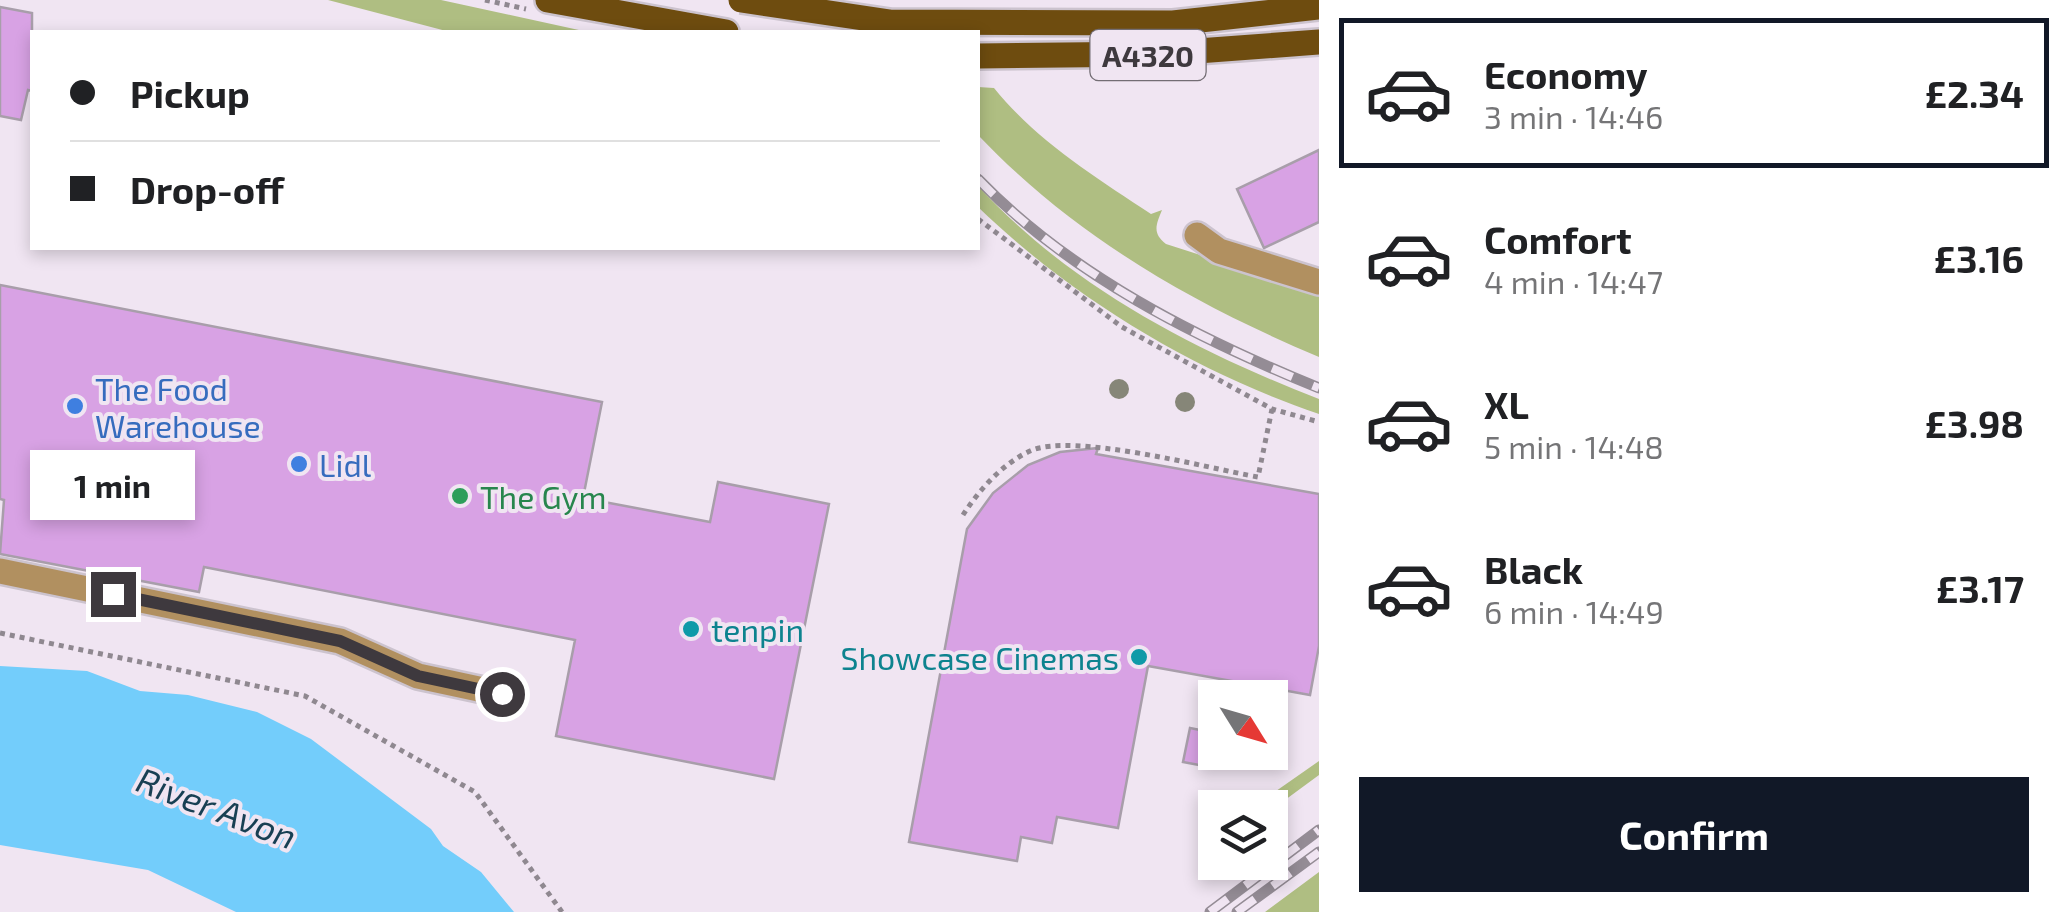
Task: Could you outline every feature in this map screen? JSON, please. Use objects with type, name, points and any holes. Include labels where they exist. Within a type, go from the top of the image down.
[{"type":"main road","points":[[548,0],[714,30]]},
{"type":"main road","name":"A4320","points":[[741,0],[890,22],[1173,22],[1319,7]]},
{"type":"main road","name":"A4320","points":[[980,56],[1157,54],[1319,42]]},
{"type":"lane","points":[[1196,235],[1219,250],[1319,282]]},
{"type":"lane","points":[[0,571],[340,641],[418,676],[502,694]]},
{"type":"path","points":[[980,220],[1122,327],[1272,409],[1319,422]]},
{"type":"path","points":[[963,515],[979,491],[1002,470],[1030,452],[1063,443],[1258,478],[1272,409]]},
{"type":"path","points":[[0,633],[305,696],[475,792],[562,912]]},
{"type":"green space","points":[[328,0],[441,0],[579,30],[442,30]]},
{"type":"green space","points":[[980,87],[994,88],[1048,142],[1109,186],[1151,214],[1162,210],[1156,228],[1166,244],[1319,293],[1319,357],[1225,314],[1136,264],[1054,205],[980,137]]},
{"type":"green space","points":[[980,188],[1052,255],[1093,284],[1180,336],[1319,399],[1319,414],[1227,377],[1137,329],[1015,240],[980,209]]},
{"type":"green space","points":[[1319,761],[1319,775],[1288,798],[1288,790],[1277,790]]},
{"type":"green space","points":[[1319,872],[1319,912],[1265,912]]},
{"type":"water","name":"River Avon","points":[[0,666],[87,671],[140,691],[188,695],[257,712],[311,739],[431,829],[443,846],[481,872],[514,912],[236,912],[148,870],[0,845]]},
{"type":"building","points":[[0,7],[32,13],[32,30],[30,90],[21,120],[0,116]]},
{"type":"building","points":[[1319,150],[1319,222],[1264,248],[1237,189]]},
{"type":"building","points":[[0,285],[602,402],[583,498],[710,522],[718,482],[829,504],[774,779],[556,736],[575,640],[204,567],[199,592],[0,554],[4,500],[0,499]]},
{"type":"building","name":"Showcase Cinemas","points":[[1098,448],[1096,454],[1319,494],[1319,646],[1310,695],[1288,691],[1288,680],[1226,680],[1148,666],[1118,828],[1057,817],[1052,843],[1021,837],[1017,861],[909,842],[967,529],[993,493],[1028,465],[1060,452]]},
{"type":"building","points":[[1190,728],[1198,730],[1198,765],[1183,762]]},
{"type":"railway","points":[[828,0],[850,30]]},
{"type":"railway","points":[[980,181],[1053,245],[1137,301],[1227,348],[1319,388]]},
{"type":"railway","points":[[1210,912],[1319,830]]},
{"type":"railway","points":[[1237,912],[1319,852]]},
{"type":"place","name":"The Food Warehouse","points":[[75,406]]},
{"type":"place","name":"Lidl","points":[[299,464]]},
{"type":"place","name":"The Gym","points":[[460,496]]},
{"type":"place","name":"tenpin","points":[[691,629]]},
{"type":"place","name":"Showcase Cinemas","points":[[1139,657]]},
{"type":"route","points":[[113,594],[340,641],[418,676],[502,694]]}]
